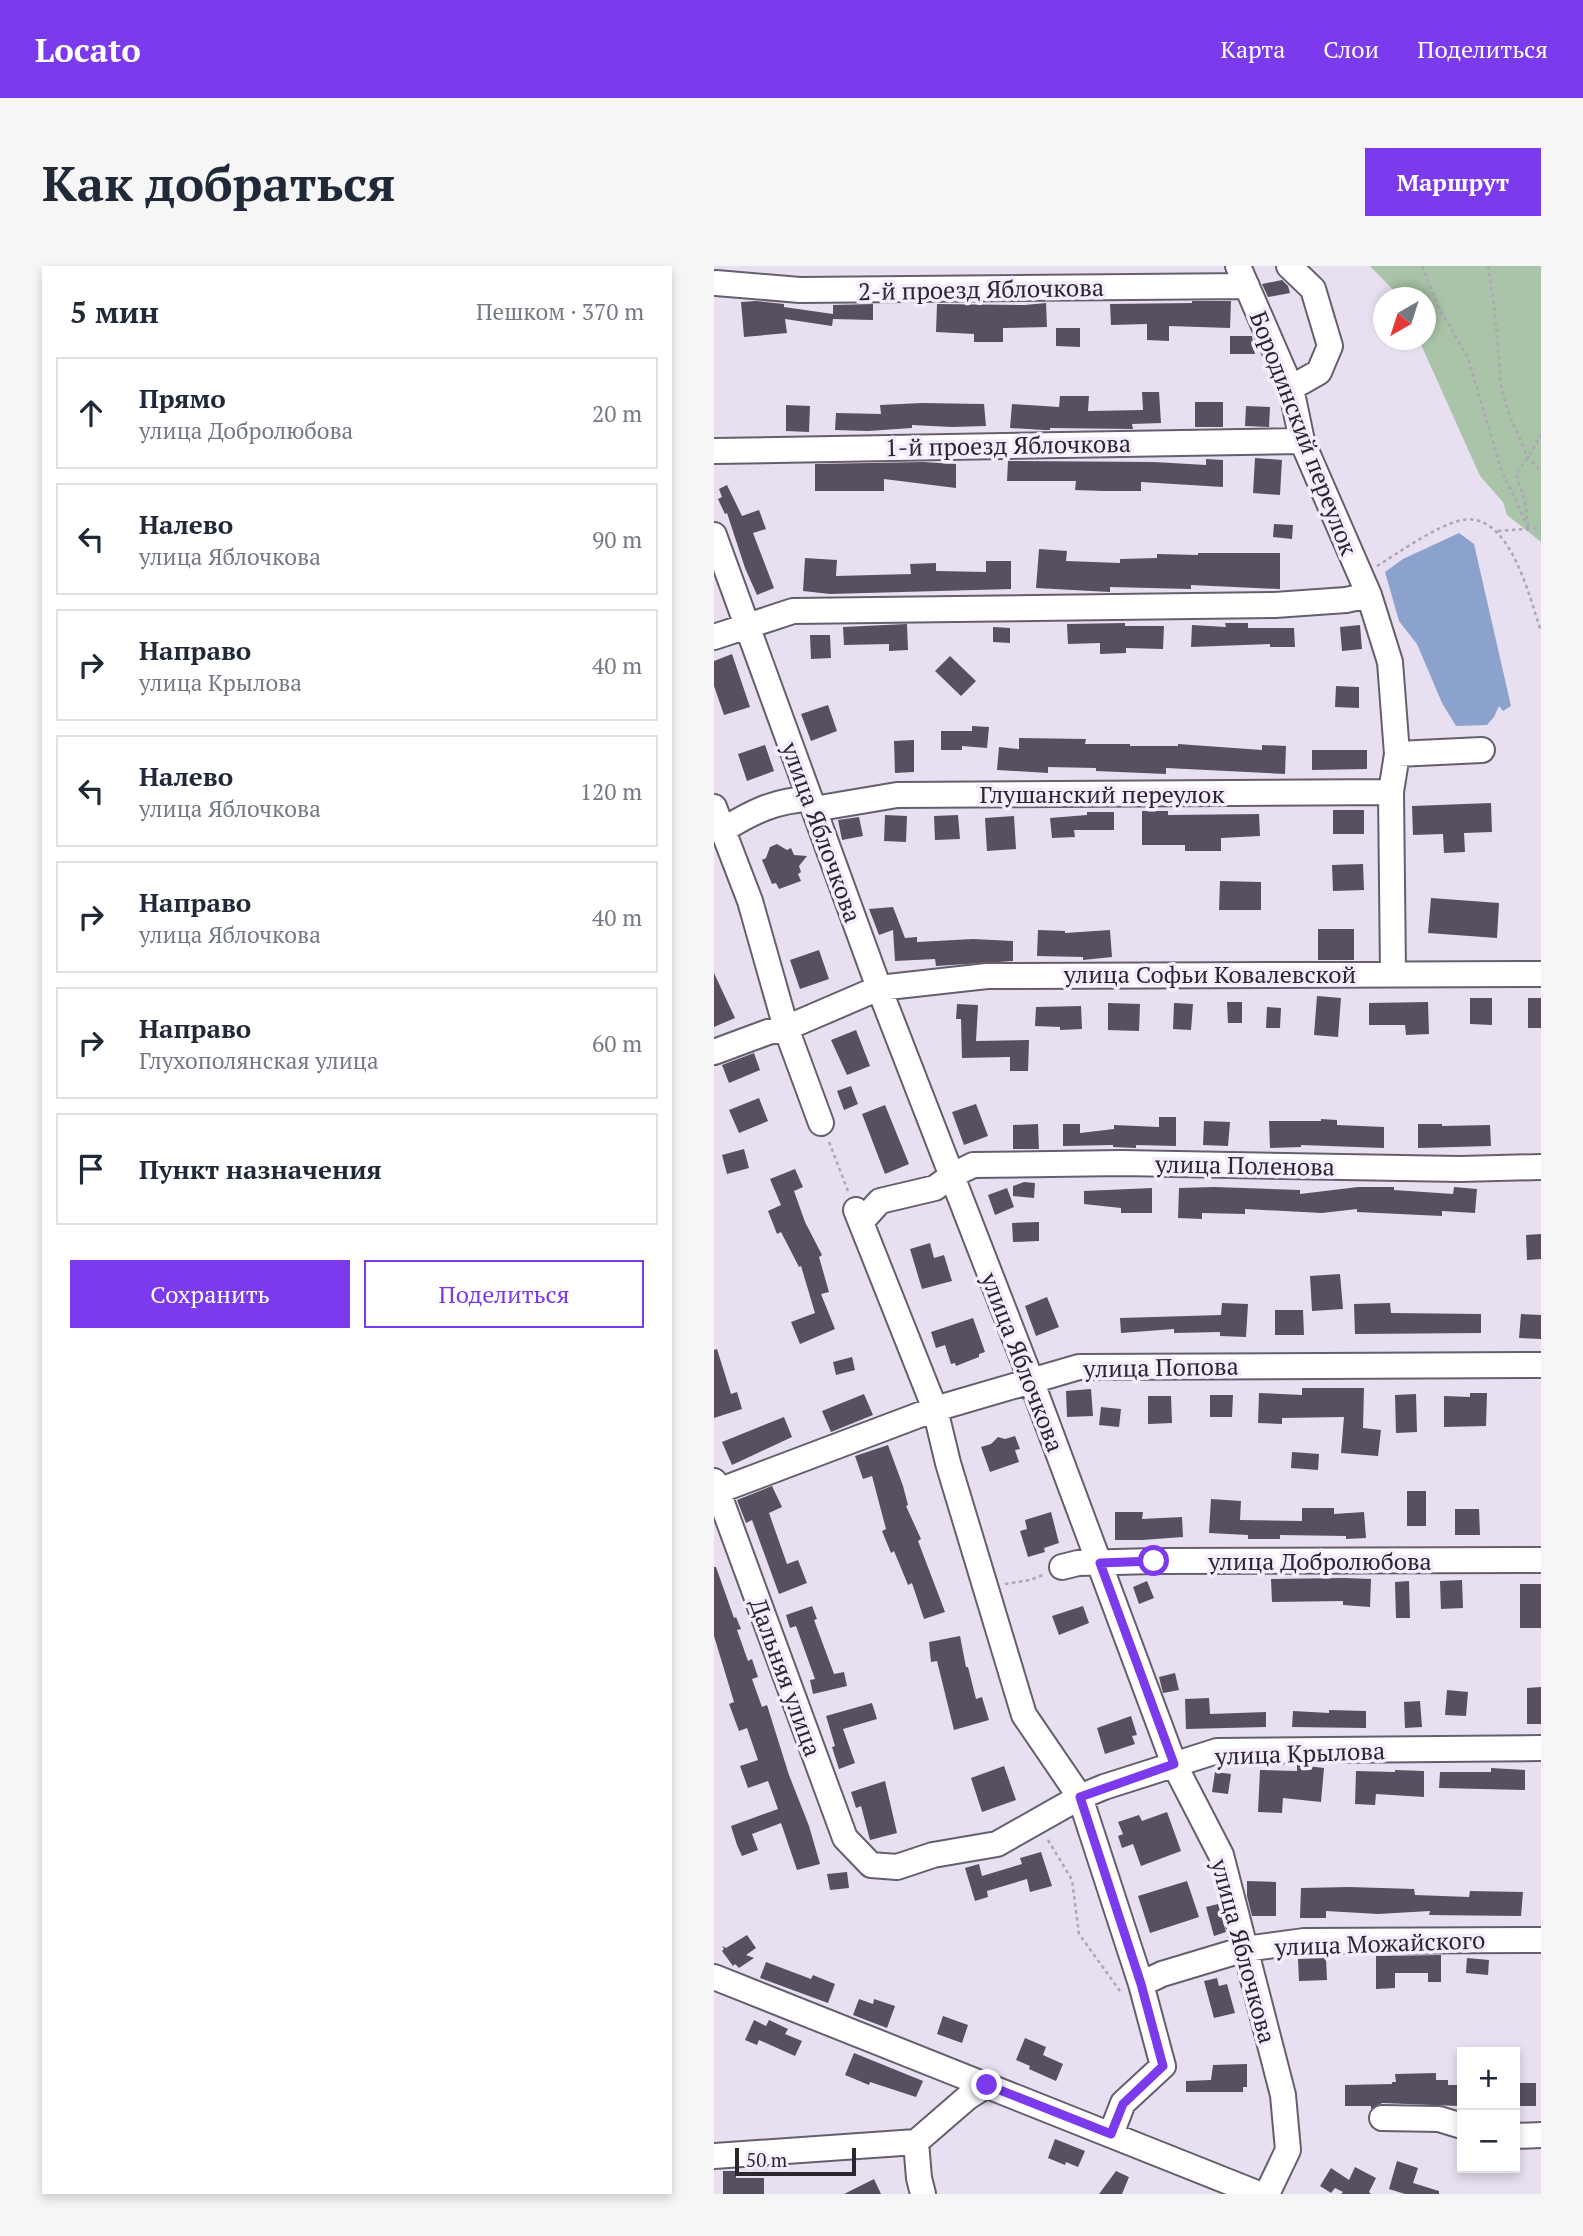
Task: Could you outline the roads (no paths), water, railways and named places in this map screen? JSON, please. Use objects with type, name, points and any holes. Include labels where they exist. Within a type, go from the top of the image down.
[{"type":"street","points":[[1289,266],[1313,289],[1330,346],[1319,372],[1291,388]]},
{"type":"street","name":"Бородинский переулок","points":[[1242,276],[1291,388],[1302,441],[1364,586],[1390,662],[1397,754],[1391,792],[1393,973]]},
{"type":"street","name":"2-й проезд Яблочкова","points":[[719,278],[800,290],[1242,276]]},
{"type":"street","name":"1-й проезд Яблочкова","points":[[714,452],[1302,441]]},
{"type":"street","name":"улица Яблочкова","points":[[714,535],[879,988],[1031,1380],[1174,1764],[1221,1855],[1283,2095],[1288,2150],[1267,2194]]},
{"type":"street","points":[[714,637],[793,611],[1275,605],[1346,600],[1364,586]]},
{"type":"street","points":[[1397,754],[1482,750]]},
{"type":"street","name":"Глушанский переулок","points":[[723,830],[748,814],[787,800],[812,804],[897,795],[1391,792]]},
{"type":"street","points":[[714,807],[750,901],[786,1028],[821,1124]]},
{"type":"street","name":"улица Софьи Ковалевской","points":[[714,1052],[786,1028],[879,988],[987,976],[1541,974]]},
{"type":"street","name":"улица Поленова","points":[[935,1409],[858,1216],[880,1201],[935,1188],[951,1176],[973,1166],[1149,1164],[1460,1169],[1541,1167]]},
{"type":"street","name":"улица Попова","points":[[716,1486],[935,1409],[1079,1367],[1541,1365]]},
{"type":"street","points":[[935,1409],[948,1463],[1024,1715],[1080,1797],[1134,1992],[1163,2066],[1123,2104],[1111,2134]]},
{"type":"street","name":"Дальняя улица","points":[[716,1486],[845,1838],[871,1865]]},
{"type":"street","name":"улица Добролюбова","points":[[1062,1567],[1078,1563],[1541,1560]]},
{"type":"street","name":"улица Крылова","points":[[871,1865],[897,1867],[933,1855],[997,1844],[1080,1797],[1217,1751],[1541,1748]]},
{"type":"street","name":"улица Можайского","points":[[1134,1992],[1162,1974],[1245,1949],[1304,1941],[1541,1940]]},
{"type":"street","points":[[714,1977],[1259,2194]]},
{"type":"street","points":[[714,2156],[916,2142],[968,2097],[987,2085]]},
{"type":"street","points":[[1382,2119],[1439,2119],[1457,2124]]},
{"type":"street","points":[[1520,2136],[1541,2135]]},
{"type":"street","points":[[916,2142],[923,2194]]},
{"type":"water","points":[[1459,533],[1474,544],[1511,706],[1503,711],[1499,706],[1487,725],[1456,726],[1442,703],[1417,644],[1399,621],[1385,572],[1403,559]]}]
